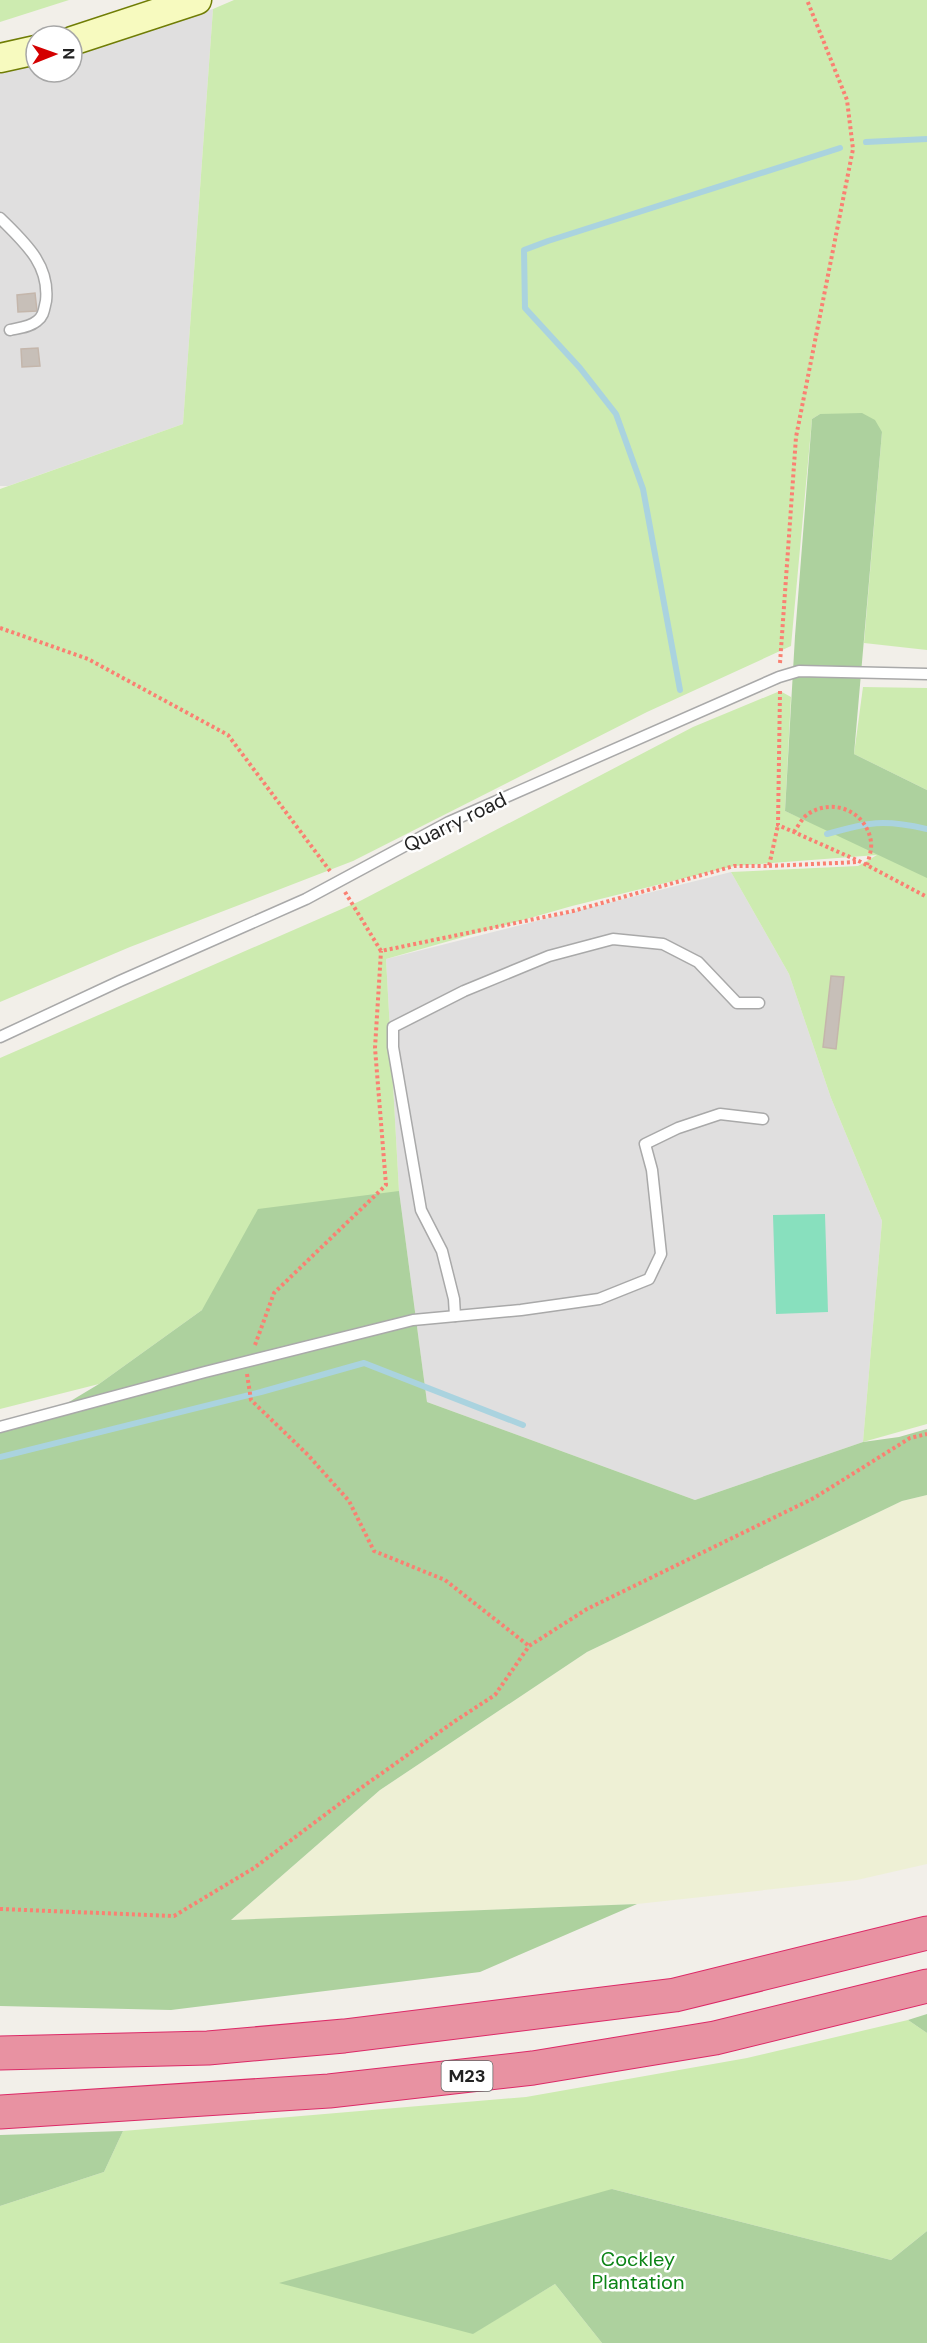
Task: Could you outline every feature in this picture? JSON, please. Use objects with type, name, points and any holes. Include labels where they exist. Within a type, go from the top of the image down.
[{"type":"highway","points":[[0,2053],[208,2048],[344,2036],[675,1995],[927,1933]]},
{"type":"highway","name":"M23","points":[[0,2112],[330,2091],[533,2068],[715,2038],[927,1986]]},
{"type":"street","points":[[84,37],[197,0]]},
{"type":"street","points":[[0,58],[24,53]]},
{"type":"lane","points":[[0,218],[36,257],[45,279],[44,313],[38,321],[31,325],[10,330]]},
{"type":"lane","name":"Quarry road","points":[[0,1037],[306,899],[449,822],[780,677],[799,671],[927,674]]},
{"type":"lane","points":[[455,1316],[454,1299],[442,1251],[421,1210],[393,1047],[393,1027],[464,991],[539,961],[613,939],[663,944],[698,962],[737,1003],[759,1003]]},
{"type":"lane","points":[[0,1426],[413,1320],[520,1310],[599,1299],[649,1279],[661,1254],[652,1170],[645,1144],[678,1128],[720,1114],[763,1119]]},
{"type":"path","points":[[769,866],[778,825],[780,677],[796,437],[853,149],[847,100],[807,0]]},
{"type":"path","points":[[0,628],[88,659],[228,735],[338,882],[381,951],[375,1048],[386,1185],[274,1293],[257,1341],[246,1362],[251,1400],[308,1455],[349,1501],[374,1551],[445,1580],[529,1646]]},
{"type":"path","points":[[794,832],[807,814],[827,806],[848,809],[865,823],[872,844],[867,865]]},
{"type":"path","points":[[778,825],[861,862],[927,897]]},
{"type":"path","points":[[381,951],[573,911],[734,866],[861,862]]},
{"type":"path","points":[[0,1909],[174,1916],[254,1868],[391,1766],[495,1695],[529,1646],[587,1610],[814,1498],[910,1438],[927,1434]]},
{"type":"shaded area","points":[[213,9],[183,424],[8,486],[0,486],[0,72],[24,65],[24,84],[84,84],[84,47]]},
{"type":"shaded area","points":[[731,872],[789,974],[831,1098],[882,1221],[863,1442],[695,1500],[427,1402],[399,1191],[386,959]]},
{"type":"green space","points":[[0,0],[69,0],[0,22]]},
{"type":"green space","points":[[234,0],[927,0],[927,650],[864,643],[882,432],[820,414],[812,419],[791,646],[647,712],[353,861],[130,947],[0,1002],[0,489],[183,424],[213,9]]},
{"type":"green space","points":[[862,413],[875,420],[882,432],[854,754],[927,790],[927,878],[785,811],[795,636],[812,419],[820,414]]},
{"type":"green space","points":[[863,687],[927,688],[927,790],[854,754]]},
{"type":"green space","points":[[780,691],[791,697],[785,811],[927,874],[927,1424],[863,1442],[882,1221],[831,1098],[789,974],[731,872],[858,866],[877,855],[734,866],[572,906],[386,959],[399,1191],[202,1310],[99,1384],[0,1409],[0,1058],[360,901],[693,727]]},
{"type":"green space","points":[[399,1191],[427,1402],[695,1500],[863,1442],[899,1437],[927,1429],[927,1495],[902,1501],[587,1652],[380,1790],[231,1920],[637,1904],[480,1972],[171,2010],[0,2006],[0,1431],[44,1417],[99,1384],[202,1310],[258,1209]]},
{"type":"green space","points":[[825,1214],[828,1312],[776,1314],[773,1215]]},
{"type":"green space","points":[[927,1495],[927,1864],[857,1880],[637,1904],[230,1921],[380,1790],[587,1652],[902,1501]]},
{"type":"green space","points":[[927,2014],[927,2033],[908,2020]]},
{"type":"green space","points":[[908,2020],[927,2033],[927,2231],[891,2260],[612,2189],[472,2334],[555,2284],[602,2343],[0,2343],[0,2206],[104,2172],[123,2131],[526,2097],[747,2058]]},
{"type":"green space","points":[[123,2131],[104,2172],[0,2206],[0,2135]]},
{"type":"green space","name":"Cockley Plantation","points":[[612,2189],[891,2260],[927,2231],[927,2343],[602,2343],[555,2284],[473,2334],[279,2283]]},
{"type":"building","points":[[35,293],[37,311],[18,312],[17,295]]},
{"type":"building","points":[[38,348],[40,366],[22,367],[21,349]]},
{"type":"building","points":[[831,976],[844,977],[836,1049],[823,1047]]},
{"type":"waterway","points":[[866,142],[927,139]]},
{"type":"waterway","points":[[680,690],[643,489],[616,414],[580,368],[525,308],[524,250],[840,148]]},
{"type":"waterway","points":[[827,834],[876,823],[927,829]]},
{"type":"waterway","points":[[0,1457],[261,1392],[364,1363],[523,1425]]}]
